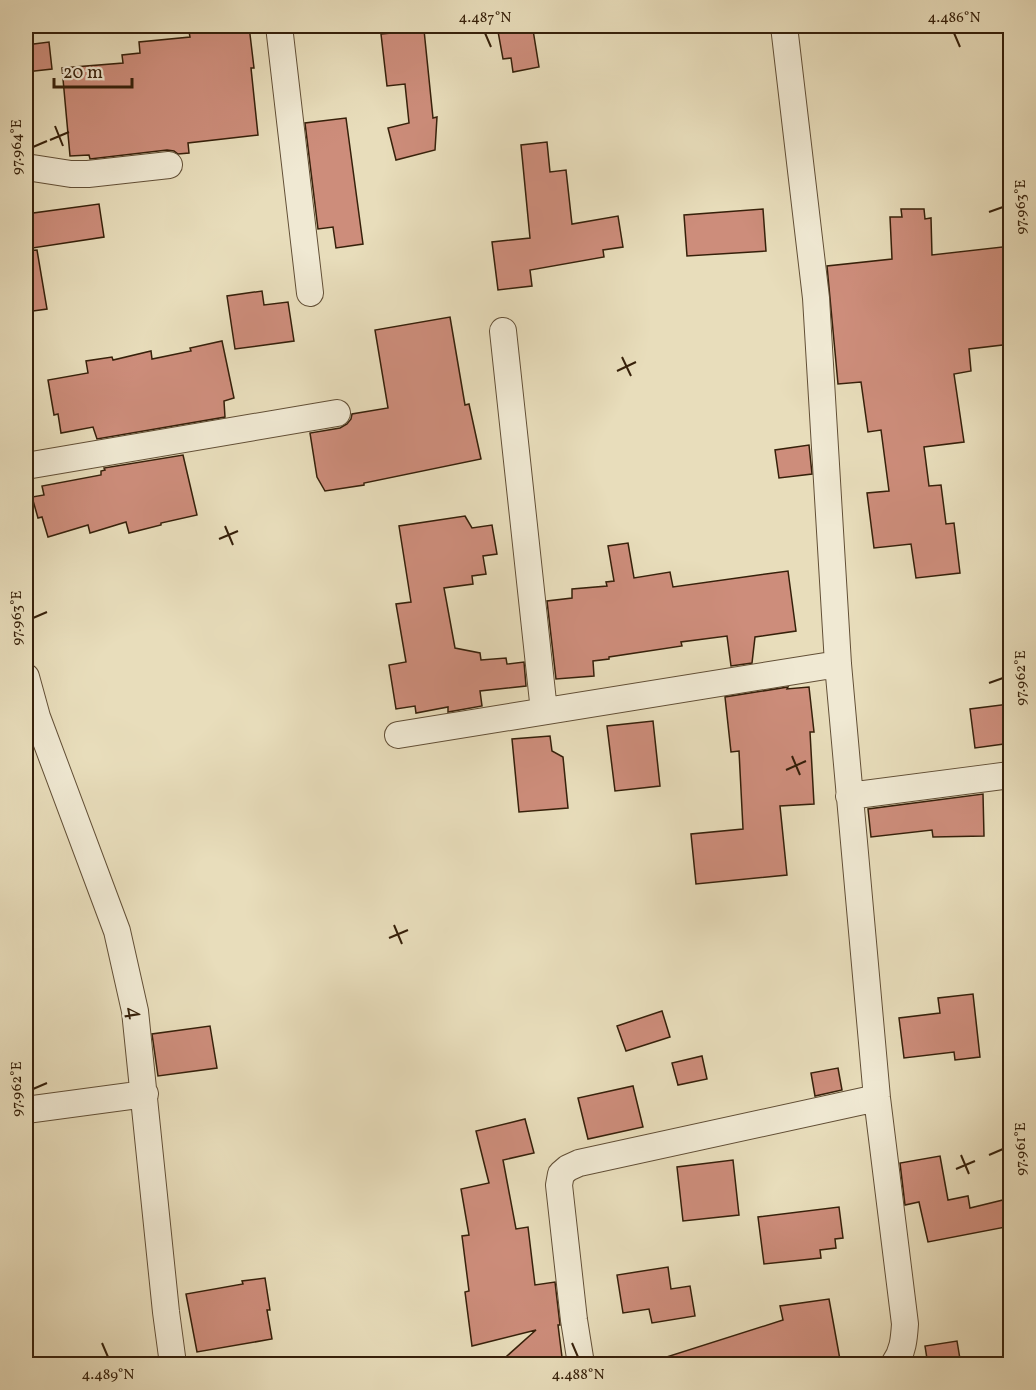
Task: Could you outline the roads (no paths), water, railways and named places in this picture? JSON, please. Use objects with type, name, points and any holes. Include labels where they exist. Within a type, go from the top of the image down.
[{"type":"street","points":[[279,26],[310,293]]},
{"type":"street","points":[[784,26],[816,298],[838,664],[877,1098],[905,1324],[900,1357],[894,1365]]},
{"type":"street","points":[[26,167],[71,174],[88,174],[169,165]]},
{"type":"street","points":[[503,331],[544,711]]},
{"type":"street","points":[[26,466],[337,413]]},
{"type":"street","points":[[398,735],[838,664]]},
{"type":"street","name":"4","points":[[26,677],[37,717],[117,931],[135,1011],[173,1365]]},
{"type":"street","points":[[849,796],[1011,775]]},
{"type":"street","points":[[26,1110],[145,1094]]},
{"type":"street","points":[[581,1365],[560,1196],[561,1174],[579,1163],[877,1098]]}]
